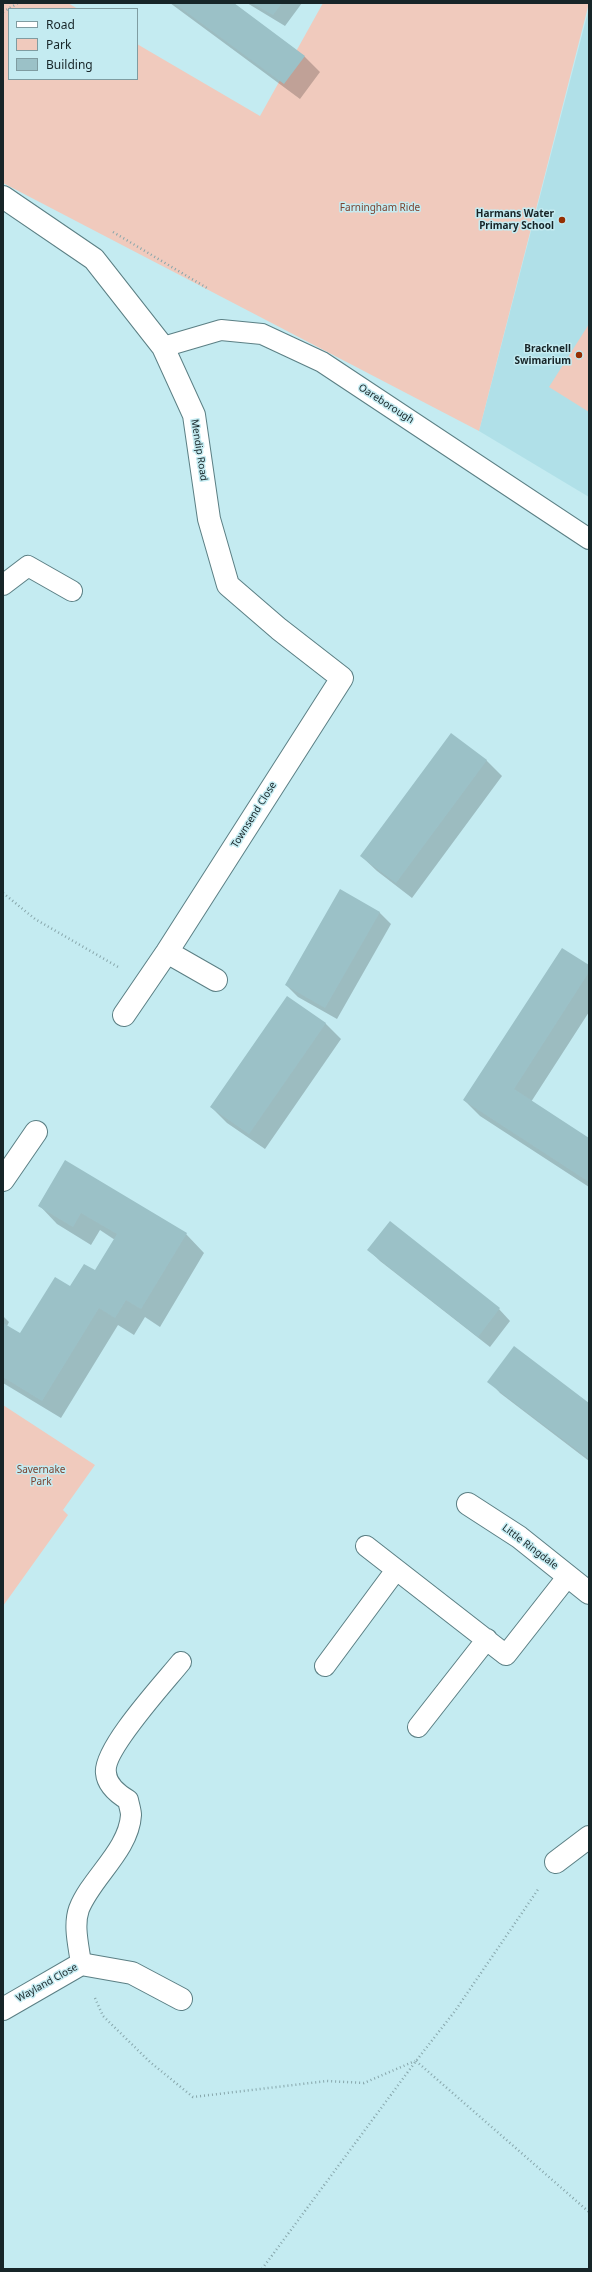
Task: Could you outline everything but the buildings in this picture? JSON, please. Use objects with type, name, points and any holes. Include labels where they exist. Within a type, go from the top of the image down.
[{"type":"street","name":"Mendip Road","points":[[3,197],[94,259],[163,347],[194,415],[209,519],[228,585],[279,629],[342,678]]},
{"type":"street","name":"Townsend Close","points":[[124,1015],[167,952],[342,678]]},
{"type":"street","points":[[167,952],[216,980]]},
{"type":"street","points":[[3,1180],[36,1132]]},
{"type":"street","name":"Little Ringdale","points":[[468,1504],[519,1537],[589,1593]]},
{"type":"street","points":[[556,1862],[589,1838]]},
{"type":"street","name":"Wayland Close","points":[[3,2009],[81,1964],[132,1973],[181,1999]]},
{"type":"lane","name":"Oareborough","points":[[163,347],[221,330],[262,334],[322,362],[589,539]]},
{"type":"lane","points":[[3,585],[28,566],[72,591]]},
{"type":"lane","points":[[366,1546],[506,1655],[568,1576]]},
{"type":"lane","points":[[326,1666],[396,1570]]},
{"type":"lane","points":[[418,1727],[486,1640]]},
{"type":"lane","points":[[81,1964],[77,1928],[79,1910],[88,1893],[112,1859],[126,1833],[131,1815],[128,1800],[118,1794],[108,1781],[105,1771],[111,1752],[122,1735],[180,1662]]},
{"type":"path","points":[[3,893],[35,919],[120,968]]},
{"type":"path","points":[[262,2269],[416,2061],[455,2011],[556,1862]]},
{"type":"path","points":[[81,1964],[103,2016],[150,2062],[193,2097],[327,2081],[364,2083],[416,2061]]},
{"type":"path","points":[[416,2061],[589,2212]]},
{"type":"shaded area","name":"Harmans Water Primary School","points":[[589,8],[589,497],[479,431]]},
{"type":"green space","name":"Farningham Ride","points":[[3,3],[68,3],[76,8],[8,8],[8,80],[138,80],[138,45],[260,116],[323,3],[589,3],[479,431],[3,183]]},
{"type":"green space","name":"Bracknell Swimarium","points":[[589,324],[589,412],[549,387]]},
{"type":"green space","name":"Savernake Park","points":[[3,1405],[95,1465],[63,1510],[68,1515],[3,1606]]},
{"type":"place","name":"Harmans Water Primary School","points":[[562,220]]},
{"type":"place","name":"Bracknell Swimarium","points":[[579,355]]}]
